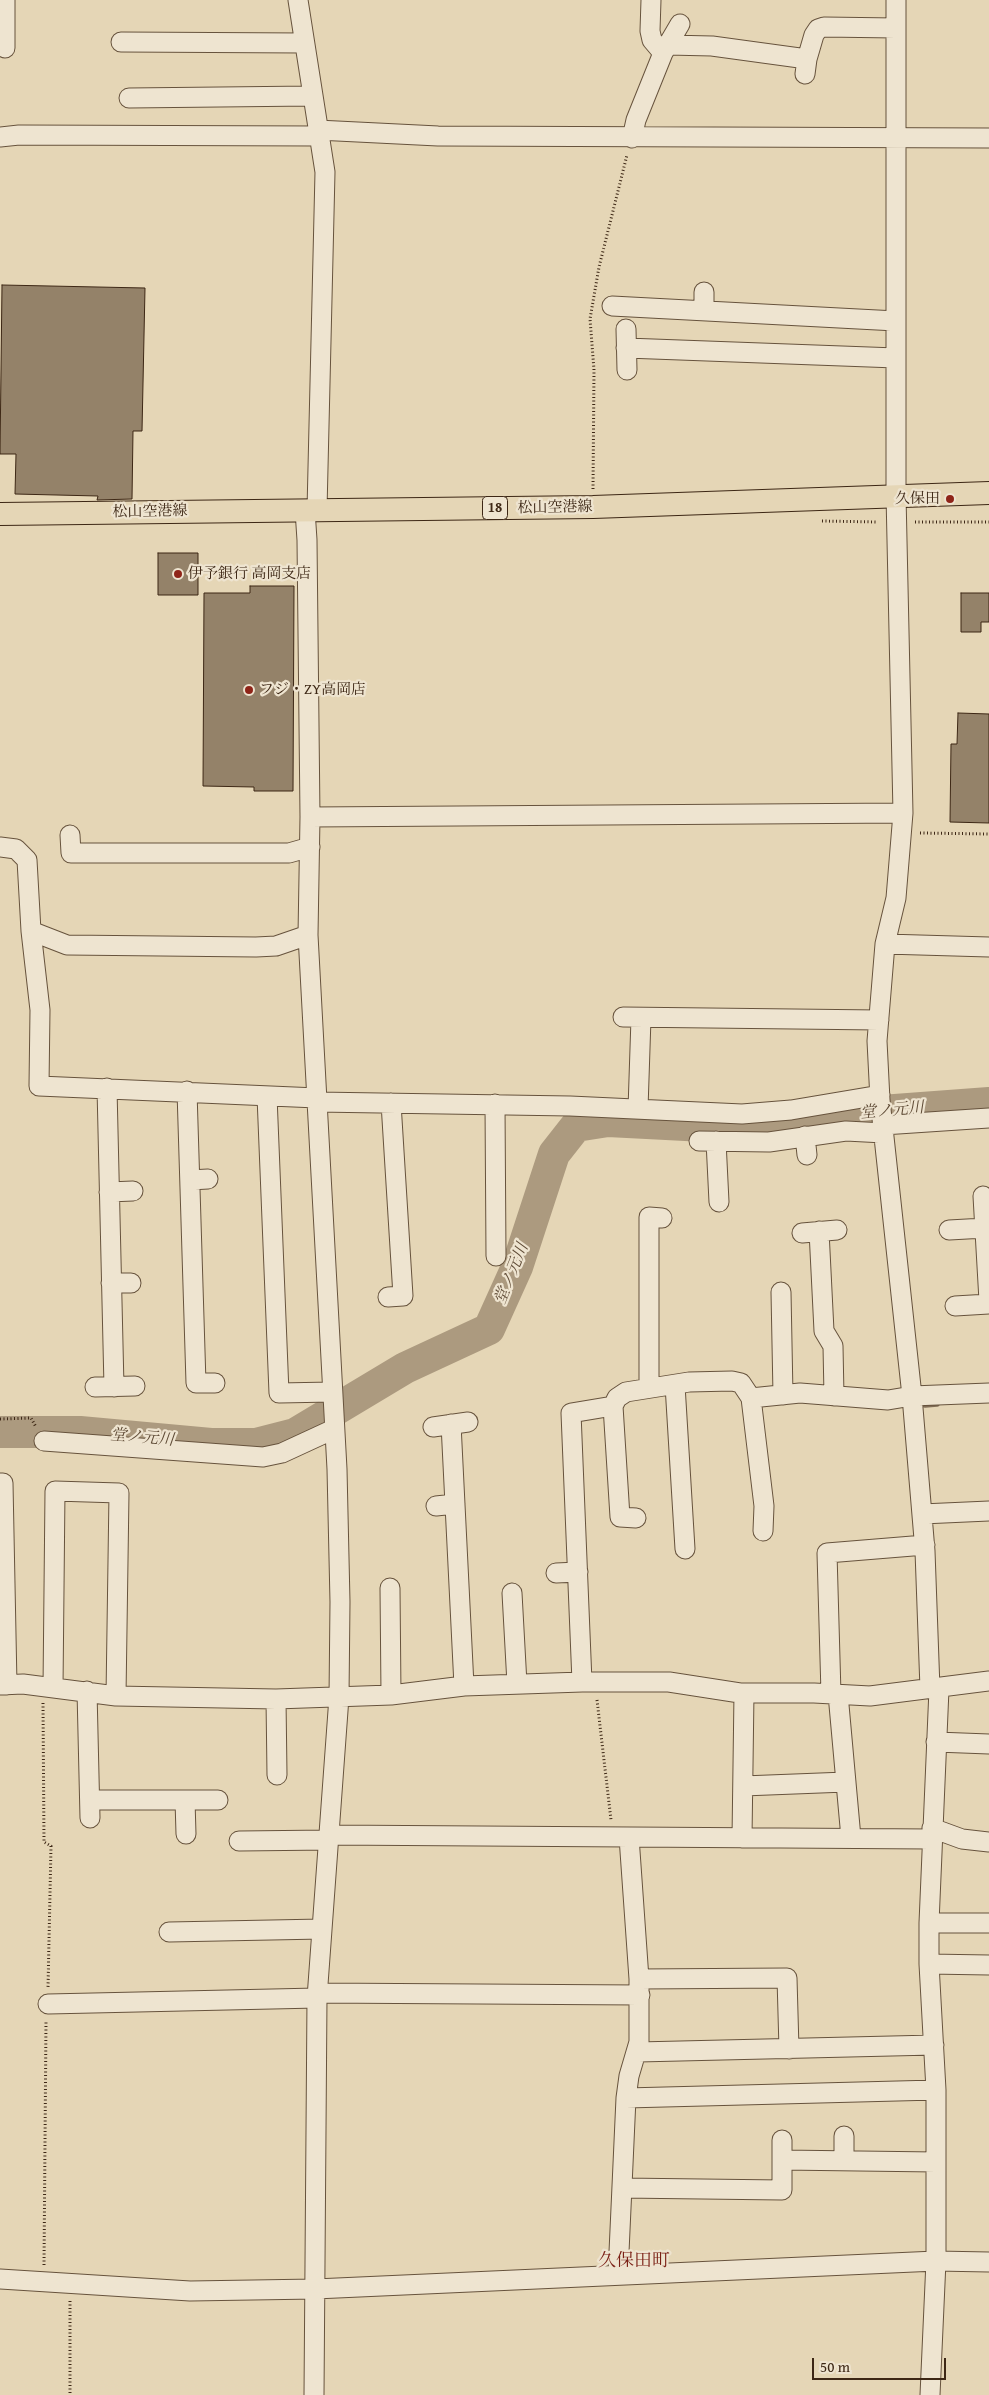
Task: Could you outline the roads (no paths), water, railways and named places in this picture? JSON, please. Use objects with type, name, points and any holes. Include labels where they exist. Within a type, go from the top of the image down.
[{"type":"main road","name":"松山空港線","points":[[0,514],[594,507],[989,493]]},
{"type":"street","points":[[5,0],[5,48]]},
{"type":"street","points":[[298,0],[311,96],[325,172],[311,510],[307,540],[310,817],[308,935],[337,1470],[340,1602],[338,1697],[330,1838],[317,1995],[314,2395]]},
{"type":"street","points":[[651,0],[650,31],[652,40],[666,49],[704,45],[766,45],[806,66],[814,35],[818,29],[824,27],[896,28]]},
{"type":"street","points":[[896,0],[896,495],[903,833],[896,898],[886,944],[877,1041],[882,1114],[912,1396],[935,1689],[936,1742],[929,1964],[936,2090],[936,2261],[930,2395]]},
{"type":"street","points":[[632,138],[636,120],[666,49],[680,24]]},
{"type":"street","points":[[121,42],[303,42]]},
{"type":"street","points":[[129,98],[311,96]]},
{"type":"street","points":[[0,137],[19,135],[317,133],[632,138],[989,138]]},
{"type":"street","points":[[704,292],[704,311]]},
{"type":"street","points":[[621,301],[704,311],[811,308],[896,322]]},
{"type":"street","points":[[626,329],[627,370]]},
{"type":"street","points":[[626,348],[765,345],[896,358]]},
{"type":"street","points":[[310,817],[903,813]]},
{"type":"street","points":[[70,835],[71,852],[289,852],[310,847]]},
{"type":"street","points":[[0,847],[16,849],[27,860],[31,931],[40,1010],[39,1086],[186,1091],[392,1103],[495,1104],[742,1114],[882,1114],[989,1118]]},
{"type":"street","points":[[31,931],[67,945],[263,947],[276,946],[308,935]]},
{"type":"street","points":[[886,944],[989,947]]},
{"type":"street","points":[[638,1109],[632,1018],[879,1020]]},
{"type":"street","points":[[107,1088],[114,1387]]},
{"type":"street","points":[[186,1091],[199,1180],[200,1286],[196,1383],[215,1383]]},
{"type":"street","points":[[267,1096],[279,1393],[332,1392]]},
{"type":"street","points":[[388,1297],[403,1296],[392,1103]]},
{"type":"street","points":[[495,1104],[496,1256]]},
{"type":"street","points":[[718,1202],[708,1141],[769,1142],[846,1131],[882,1114]]},
{"type":"street","points":[[805,1136],[807,1155]]},
{"type":"street","points":[[109,1192],[132,1191]]},
{"type":"street","points":[[955,1306],[989,1302],[983,1196]]},
{"type":"street","points":[[649,1388],[649,1217],[662,1218]]},
{"type":"street","points":[[949,1230],[985,1228]]},
{"type":"street","points":[[819,1231],[824,1332],[833,1346],[834,1396]]},
{"type":"street","points":[[111,1283],[131,1283]]},
{"type":"street","points":[[782,1292],[783,1395]]},
{"type":"street","points":[[636,1518],[620,1518],[613,1406],[617,1398],[626,1392],[649,1388],[732,1381],[741,1383],[751,1398],[764,1506],[763,1532]]},
{"type":"street","points":[[675,1385],[685,1549]]},
{"type":"street","points":[[95,1387],[134,1386]]},
{"type":"street","points":[[751,1398],[800,1394],[888,1400],[912,1396],[989,1393]]},
{"type":"street","points":[[588,1682],[578,1572],[571,1413],[613,1406]]},
{"type":"street","points":[[450,1424],[455,1504],[467,1587],[464,1686]]},
{"type":"street","points":[[44,1441],[263,1457],[282,1453],[334,1429]]},
{"type":"street","points":[[0,1484],[3,1484],[4,1685],[86,1691],[116,1696],[276,1699],[391,1695],[464,1686],[588,1682],[669,1682],[744,1693],[870,1696],[989,1681]]},
{"type":"street","points":[[48,1688],[55,1491],[119,1493],[116,1696]]},
{"type":"street","points":[[436,1506],[455,1504]]},
{"type":"street","points":[[922,1514],[989,1511]]},
{"type":"street","points":[[851,1838],[835,1694],[826,1553],[925,1545]]},
{"type":"street","points":[[556,1573],[578,1572]]},
{"type":"street","points":[[390,1588],[391,1695]]},
{"type":"street","points":[[512,1594],[517,1684]]},
{"type":"street","points":[[86,1691],[90,1809],[185,1800],[218,1800]]},
{"type":"street","points":[[742,1838],[744,1693]]},
{"type":"street","points":[[276,1699],[277,1775]]},
{"type":"street","points":[[936,1742],[989,1744]]},
{"type":"street","points":[[743,1786],[846,1782]]},
{"type":"street","points":[[185,1800],[186,1834]]},
{"type":"street","points":[[239,1841],[330,1838],[851,1838],[932,1834],[989,1842]]},
{"type":"street","points":[[618,2274],[626,2098],[629,2076],[638,2052],[640,1987],[623,1837]]},
{"type":"street","points":[[930,1923],[989,1923]]},
{"type":"street","points":[[169,1932],[322,1929]]},
{"type":"street","points":[[929,1964],[989,1965]]},
{"type":"street","points":[[48,2004],[640,1987],[787,1978],[789,2048]]},
{"type":"street","points":[[638,2052],[934,2045]]},
{"type":"street","points":[[626,2098],[936,2090]]},
{"type":"street","points":[[844,2136],[844,2161]]},
{"type":"street","points":[[622,2188],[782,2190],[782,2140]]},
{"type":"street","points":[[782,2160],[936,2162]]},
{"type":"street","points":[[0,2279],[190,2290],[315,2289],[936,2261],[989,2262]]},
{"type":"waterway","name":"堂ノ元川","points":[[0,1432],[80,1432],[211,1444],[256,1444],[295,1434],[405,1368],[489,1329],[517,1267],[554,1154],[576,1126],[608,1121],[744,1128],[868,1112],[989,1103]]},
{"type":"waterway","points":[[925,1405],[937,1404]]},
{"type":"place","name":"久保田","points":[[950,499]]},
{"type":"place","name":"伊予銀行 高岡支店","points":[[178,574]]},
{"type":"place","name":"フジ・ZY高岡店","points":[[249,690]]},
{"type":"district","name":"久保田町","points":[[634,2261]]}]
